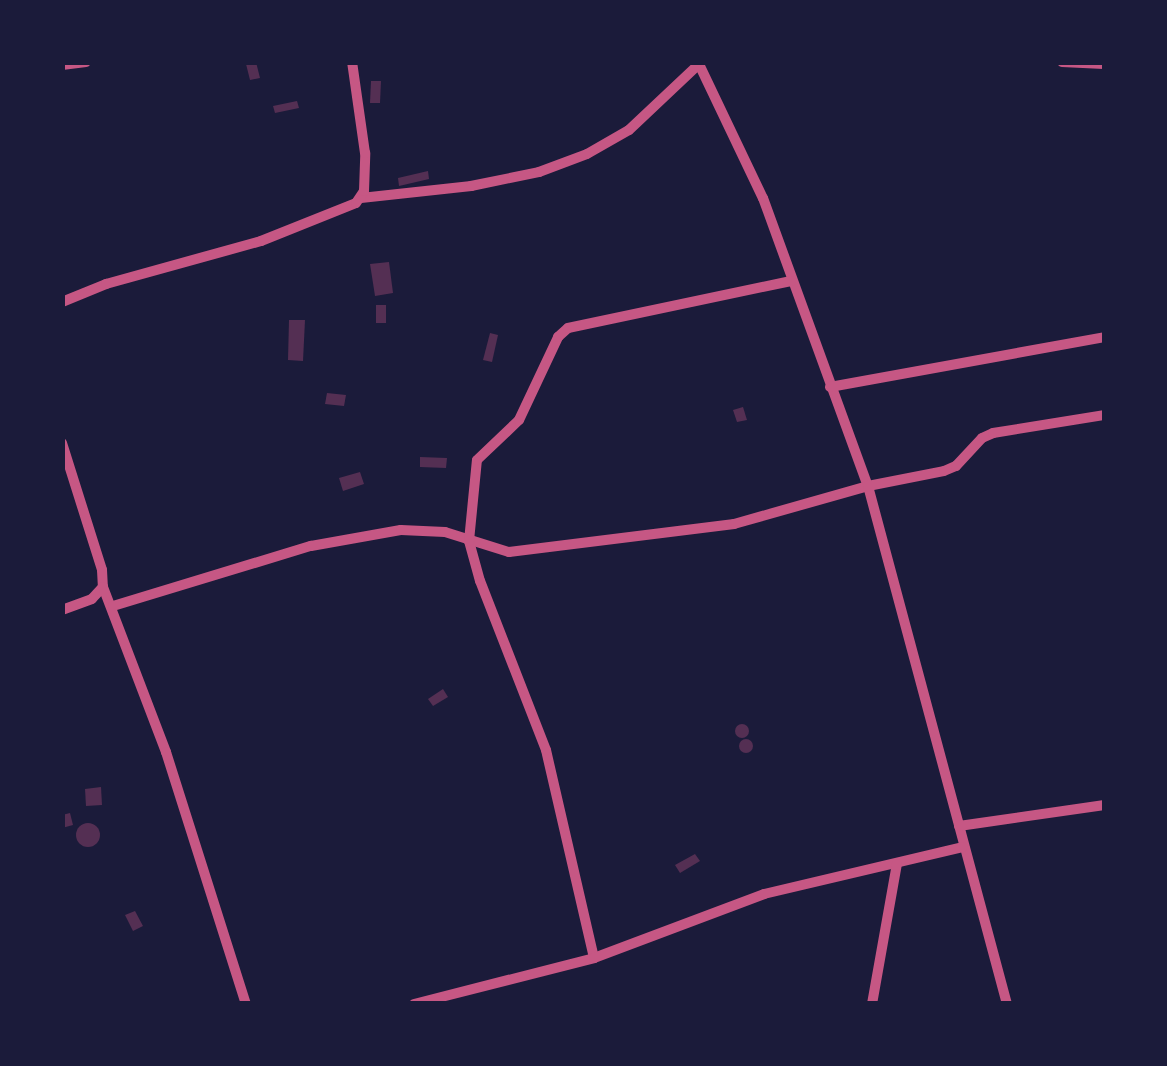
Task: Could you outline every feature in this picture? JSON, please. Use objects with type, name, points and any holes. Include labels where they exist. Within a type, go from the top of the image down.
[{"type":"street","points":[[62,65],[86,62]]},
{"type":"street","points":[[352,62],[365,152],[361,198]]},
{"type":"street","points":[[1062,62],[1104,64]]},
{"type":"street","points":[[62,302],[106,284],[331,217],[361,198],[472,186],[539,172],[587,154],[629,130],[699,63],[763,198],[868,486],[1007,1004]]},
{"type":"street","points":[[594,958],[546,750],[480,582],[469,541],[478,460],[520,420],[558,337],[568,328],[791,281]]},
{"type":"street","points":[[830,387],[1104,337]]},
{"type":"street","points":[[113,606],[252,562],[401,530],[446,532],[509,552],[734,524],[956,466],[982,438],[993,434],[1104,415]]},
{"type":"street","points":[[62,443],[102,570],[103,587],[166,752],[246,1004]]},
{"type":"street","points":[[62,610],[92,599],[103,587]]},
{"type":"street","points":[[958,826],[1104,805]]},
{"type":"street","points":[[414,1004],[594,958],[764,894],[964,847]]},
{"type":"street","points":[[872,1004],[897,864]]},
{"type":"building","points":[[256,62],[260,78],[250,80],[246,64]]},
{"type":"building","points":[[371,81],[381,81],[380,103],[370,103]]},
{"type":"building","points":[[297,101],[299,108],[275,113],[273,106]]},
{"type":"building","points":[[428,171],[429,179],[399,186],[398,178]]},
{"type":"building","points":[[389,262],[393,293],[375,296],[370,264]]},
{"type":"building","points":[[376,305],[386,305],[386,323],[376,323]]},
{"type":"building","points":[[289,320],[305,320],[303,361],[288,360]]},
{"type":"building","points":[[490,333],[498,335],[492,362],[483,360]]},
{"type":"building","points":[[327,393],[346,395],[344,406],[325,404]]},
{"type":"building","points":[[743,407],[747,420],[737,422],[733,410]]},
{"type":"building","points":[[420,457],[447,458],[446,468],[420,467]]},
{"type":"building","points":[[360,472],[364,484],[343,491],[339,478]]},
{"type":"building","points":[[443,689],[448,697],[433,706],[428,699]]},
{"type":"building","points":[[742,724],[749,731],[742,738],[735,731]]},
{"type":"building","points":[[746,739],[753,746],[746,753],[739,746]]},
{"type":"building","points":[[101,787],[102,805],[86,806],[85,789]]},
{"type":"building","points":[[70,813],[73,825],[62,828],[62,815]]},
{"type":"building","points":[[88,823],[100,835],[88,847],[76,835]]},
{"type":"building","points":[[695,854],[700,861],[680,873],[675,865]]},
{"type":"building","points":[[135,911],[143,926],[133,931],[125,915]]}]
